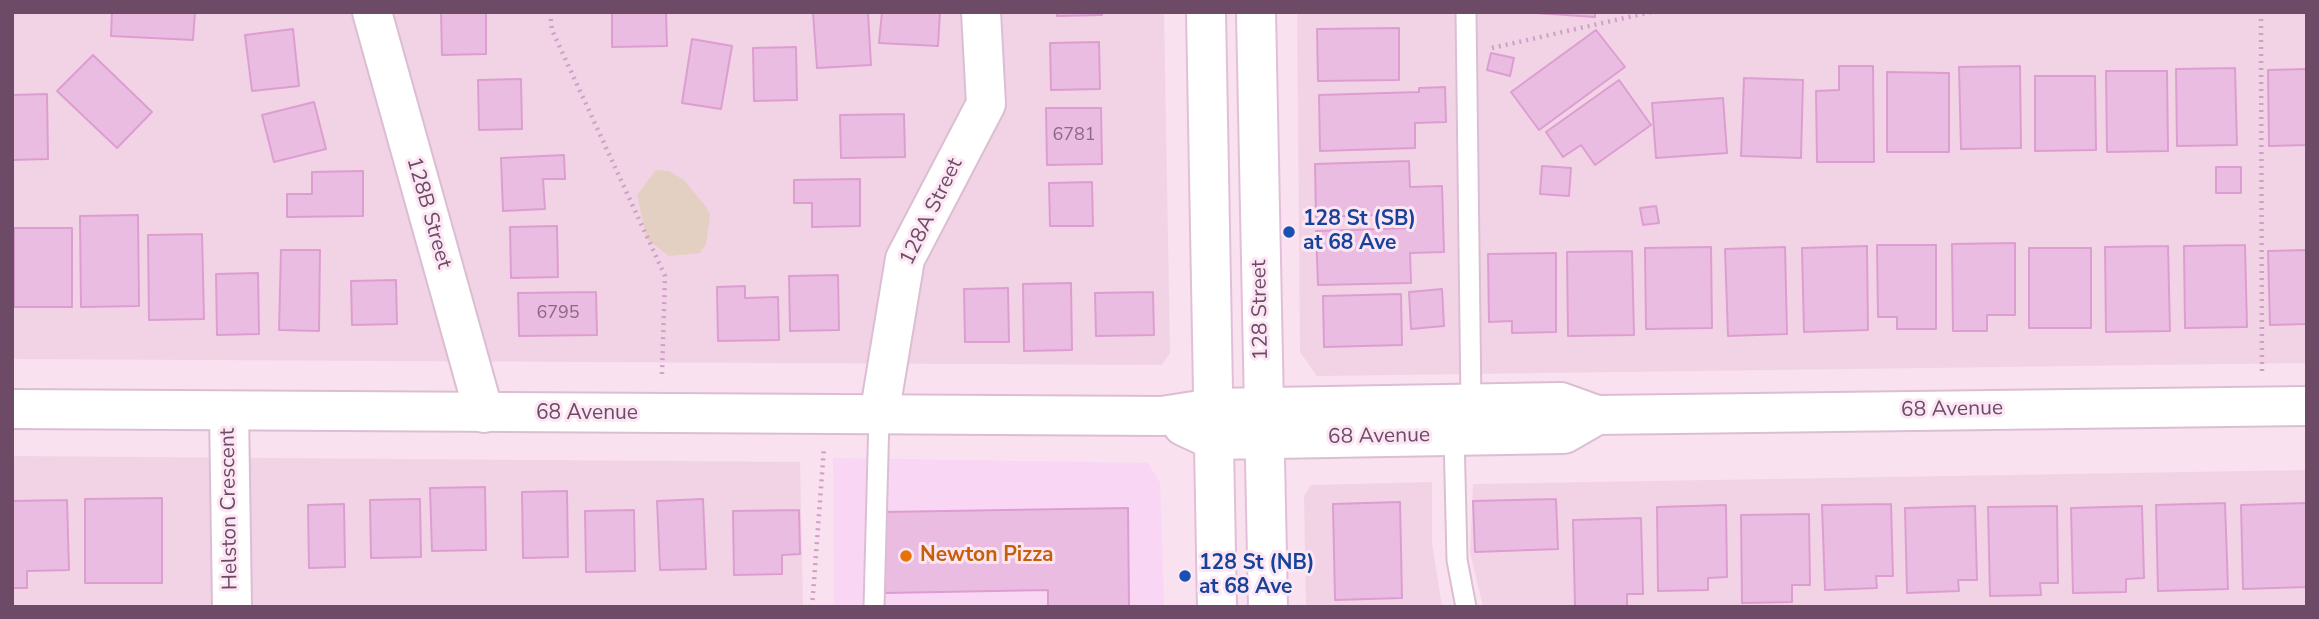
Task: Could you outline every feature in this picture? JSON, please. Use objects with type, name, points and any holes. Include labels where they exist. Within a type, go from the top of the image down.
[{"type":"street","name":"128B Street","points":[[372,12],[484,413]]},
{"type":"street","name":"128A Street","points":[[879,416],[905,259],[986,104],[981,12]]},
{"type":"street","points":[[1206,12],[1217,607]]},
{"type":"street","name":"128 Street","points":[[1256,12],[1268,607]]},
{"type":"street","name":"68 Avenue","points":[[12,410],[1162,416],[1213,424],[1463,420],[1564,434],[1597,415],[2307,406]]},
{"type":"street","name":"Helston Crescent","points":[[229,411],[232,607]]},
{"type":"lane","points":[[1466,12],[1463,420],[1457,560],[1466,607]]},
{"type":"lane","points":[[874,607],[879,416]]},
{"type":"path","points":[[550,12],[552,30],[665,276],[662,374]]},
{"type":"path","points":[[1466,50],[1487,49],[1651,12]]},
{"type":"path","points":[[2261,12],[2262,375]]},
{"type":"path","points":[[811,607],[824,448]]},
{"type":"shaded area","points":[[12,12],[1164,12],[1170,353],[1162,365],[12,359]]},
{"type":"shaded area","points":[[1297,12],[2307,12],[2307,363],[1317,376],[1300,352]]},
{"type":"shaded area","points":[[656,170],[669,171],[684,180],[706,207],[710,215],[706,244],[700,253],[669,256],[647,239],[637,195]]},
{"type":"shaded area","points":[[12,456],[800,462],[803,607],[12,607]]},
{"type":"shaded area","points":[[833,458],[1148,463],[1160,483],[1164,607],[834,607]]},
{"type":"shaded area","points":[[2307,470],[2307,607],[1483,607],[1470,552],[1473,484]]},
{"type":"shaded area","points":[[1432,482],[1432,543],[1442,607],[1306,607],[1304,496],[1311,485]]},
{"type":"building","points":[[112,12],[195,12],[193,40],[111,36]]},
{"type":"building","points":[[441,12],[486,12],[486,54],[442,55]]},
{"type":"building","points":[[612,12],[666,12],[667,46],[612,47]]},
{"type":"building","points":[[868,12],[871,65],[817,68],[813,13]]},
{"type":"building","points":[[882,12],[940,12],[938,46],[879,43]]},
{"type":"building","points":[[1057,12],[1102,12],[1102,15],[1057,16]]},
{"type":"building","points":[[1521,12],[1595,12],[1595,17]]},
{"type":"building","points":[[1399,28],[1399,80],[1318,81],[1317,29]]},
{"type":"building","points":[[293,29],[299,86],[252,91],[245,35]]},
{"type":"building","points":[[1596,30],[1625,67],[1539,130],[1511,92]]},
{"type":"building","points":[[692,39],[732,46],[721,109],[682,103]]},
{"type":"building","points":[[1099,42],[1100,89],[1051,90],[1050,43]]},
{"type":"building","points":[[796,47],[797,100],[754,101],[753,48]]},
{"type":"building","points":[[1491,53],[1514,58],[1510,76],[1487,70]]},
{"type":"building","points":[[93,55],[152,112],[117,148],[57,91]]},
{"type":"building","points":[[1839,66],[1873,66],[1874,162],[1817,162],[1816,91],[1839,90]]},
{"type":"building","points":[[2020,66],[2021,148],[1961,149],[1959,67]]},
{"type":"building","points":[[2235,68],[2237,145],[2177,146],[2176,69]]},
{"type":"building","points":[[2307,69],[2307,145],[2269,146],[2268,70]]},
{"type":"building","points":[[2106,71],[2167,71],[2168,151],[2107,152]]},
{"type":"building","points":[[1887,72],[1949,73],[1949,152],[1887,152]]},
{"type":"building","points":[[2035,76],[2095,76],[2096,150],[2035,151]]},
{"type":"building","points":[[1744,78],[1803,80],[1801,158],[1741,156]]},
{"type":"building","points":[[521,79],[522,129],[479,130],[478,80]]},
{"type":"building","points":[[1619,80],[1651,125],[1595,165],[1581,145],[1563,157],[1546,132]]},
{"type":"building","points":[[1445,87],[1446,122],[1415,123],[1415,148],[1320,151],[1319,95],[1419,92],[1419,88]]},
{"type":"building","points":[[47,94],[48,159],[12,160],[12,95]]},
{"type":"building","points":[[1723,98],[1727,153],[1656,158],[1652,103]]},
{"type":"building","points":[[314,102],[326,149],[274,162],[262,115]]},
{"type":"building","points":[[1046,108],[1101,108],[1102,164],[1047,165]]},
{"type":"building","points":[[904,114],[905,157],[841,158],[840,115]]},
{"type":"building","points":[[564,155],[565,179],[543,179],[545,209],[503,211],[501,158]]},
{"type":"building","points":[[1409,161],[1410,187],[1442,186],[1444,252],[1410,253],[1411,283],[1318,285],[1316,231],[1414,228],[1414,214],[1316,217],[1315,164]]},
{"type":"building","points":[[1542,166],[1571,168],[1569,196],[1540,194]]},
{"type":"building","points":[[2216,167],[2241,167],[2241,193],[2216,193]]},
{"type":"building","points":[[363,171],[363,216],[287,217],[287,194],[312,194],[312,172]]},
{"type":"building","points":[[860,179],[860,226],[812,227],[812,203],[794,203],[794,180]]},
{"type":"building","points":[[1092,182],[1093,226],[1050,226],[1049,183]]},
{"type":"building","points":[[1656,206],[1659,223],[1643,225],[1640,208]]},
{"type":"building","points":[[138,215],[139,306],[81,307],[80,216]]},
{"type":"building","points":[[557,226],[558,277],[511,278],[510,227]]},
{"type":"building","points":[[14,228],[72,228],[72,307],[14,307]]},
{"type":"building","points":[[202,234],[204,319],[149,320],[148,235]]},
{"type":"building","points":[[2015,243],[2015,315],[1987,315],[1987,331],[1953,331],[1952,244]]},
{"type":"building","points":[[1877,245],[1936,245],[1936,329],[1897,329],[1897,317],[1878,317]]},
{"type":"building","points":[[2245,245],[2247,327],[2185,328],[2184,246]]},
{"type":"building","points":[[1867,246],[1868,330],[1804,332],[1802,248]]},
{"type":"building","points":[[2168,246],[2170,331],[2106,332],[2105,247]]},
{"type":"building","points":[[1711,247],[1712,328],[1646,329],[1645,248]]},
{"type":"building","points":[[1785,247],[1787,334],[1728,336],[1725,249]]},
{"type":"building","points":[[2029,248],[2091,248],[2091,328],[2029,328]]},
{"type":"building","points":[[281,250],[320,250],[319,331],[279,330]]},
{"type":"building","points":[[2307,250],[2307,324],[2270,325],[2268,251]]},
{"type":"building","points":[[1632,251],[1634,335],[1568,336],[1567,252]]},
{"type":"building","points":[[1556,253],[1556,332],[1512,333],[1512,321],[1489,322],[1488,254]]},
{"type":"building","points":[[258,273],[259,334],[217,335],[216,274]]},
{"type":"building","points":[[838,275],[839,330],[790,331],[789,276]]},
{"type":"building","points":[[396,280],[397,324],[352,325],[351,281]]},
{"type":"building","points":[[1071,283],[1072,350],[1024,351],[1023,284]]},
{"type":"building","points":[[745,286],[745,298],[778,297],[779,340],[718,341],[717,287]]},
{"type":"building","points":[[1008,288],[1009,342],[965,342],[964,289]]},
{"type":"building","points":[[1442,289],[1444,326],[1411,329],[1409,292]]},
{"type":"building","points":[[596,292],[597,335],[519,336],[518,293]]},
{"type":"building","points":[[1153,292],[1154,335],[1096,336],[1095,293]]},
{"type":"building","points":[[1401,294],[1402,345],[1324,347],[1323,296]]},
{"type":"building","points":[[485,487],[486,550],[432,551],[430,488]]},
{"type":"building","points":[[567,491],[568,557],[523,558],[522,492]]},
{"type":"building","points":[[162,498],[162,583],[85,583],[85,499]]},
{"type":"building","points":[[420,499],[421,557],[371,558],[370,500]]},
{"type":"building","points":[[703,499],[706,569],[660,570],[657,501]]},
{"type":"building","points":[[1556,499],[1558,549],[1475,552],[1473,501]]},
{"type":"building","points":[[67,500],[69,570],[27,571],[27,588],[12,588],[12,501]]},
{"type":"building","points":[[1400,502],[1402,598],[1335,600],[1333,504]]},
{"type":"building","points":[[2225,503],[2228,589],[2158,591],[2156,505]]},
{"type":"building","points":[[2307,503],[2307,587],[2243,589],[2241,505]]},
{"type":"building","points":[[344,504],[345,567],[309,568],[308,505]]},
{"type":"building","points":[[1891,504],[1893,576],[1876,576],[1877,588],[1825,590],[1822,505]]},
{"type":"building","points":[[1726,505],[1727,577],[1708,578],[1708,590],[1658,591],[1657,507]]},
{"type":"building","points":[[1975,506],[1977,580],[1958,580],[1959,591],[1907,593],[1905,508]]},
{"type":"building","points":[[2057,506],[2058,583],[2040,583],[2041,595],[1990,596],[1988,507]]},
{"type":"building","points":[[2142,506],[2144,578],[2126,579],[2126,592],[2073,593],[2071,508]]},
{"type":"building","points":[[1128,508],[1129,607],[1048,607],[1048,590],[885,593],[884,512]]},
{"type":"building","points":[[634,510],[635,571],[586,572],[585,511]]},
{"type":"building","points":[[799,510],[800,554],[782,555],[782,574],[734,575],[733,511]]},
{"type":"building","points":[[1809,514],[1810,585],[1792,585],[1792,602],[1742,603],[1741,515]]},
{"type":"building","points":[[1641,518],[1643,594],[1627,594],[1627,606],[1575,607],[1573,520]]},
{"type":"place","name":"128 St (SB) at 68 Ave","points":[[1289,232]]},
{"type":"place","name":"Newton Pizza","points":[[906,556]]},
{"type":"place","name":"128 St (NB) at 68 Ave","points":[[1185,576]]}]
